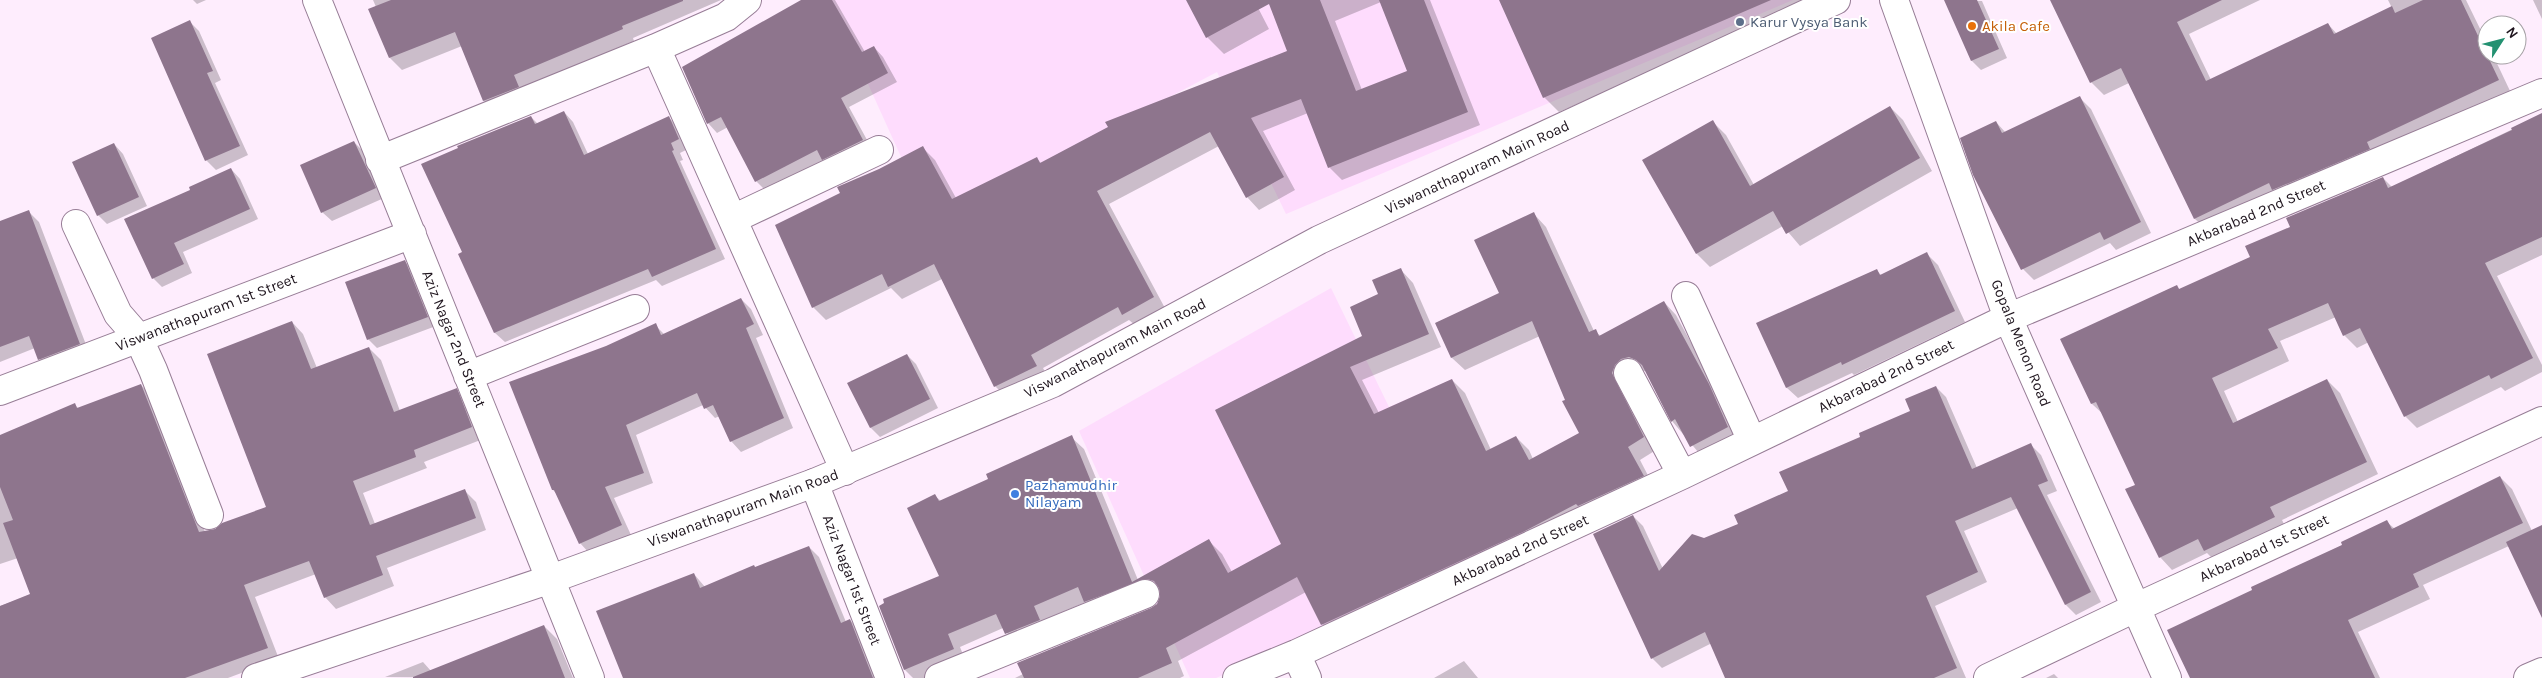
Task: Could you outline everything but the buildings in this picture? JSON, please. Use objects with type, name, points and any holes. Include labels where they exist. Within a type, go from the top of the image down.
[{"type":"street","name":"Aziz Nagar 2nd Street","points":[[317,0],[590,678]]},
{"type":"street","points":[[380,160],[656,48],[726,17],[747,0]]},
{"type":"street","name":"Viswanathapuram Main Road","points":[[256,678],[550,579],[814,483],[1053,383],[1319,240],[1836,0]]},
{"type":"street","name":"Gopala Menon Road","points":[[1894,0],[2008,318],[2167,678]]},
{"type":"street","points":[[656,48],[846,470]]},
{"type":"street","name":"Akbarabad 2nd Street","points":[[1238,678],[1301,666],[1752,440],[2008,318],[2542,93]]},
{"type":"street","points":[[733,219],[879,150]]},
{"type":"street","points":[[76,224],[118,314],[138,338],[153,370],[209,515]]},
{"type":"street","name":"Viswanathapuram 1st Street","points":[[0,391],[412,234]]},
{"type":"street","points":[[1686,296],[1752,440]]},
{"type":"street","points":[[468,376],[635,309]]},
{"type":"street","points":[[1628,373],[1682,475]]},
{"type":"street","name":"Akbarabad 1st Street","points":[[1988,678],[2135,608],[2542,421]]},
{"type":"street","name":"Aziz Nagar 1st Street","points":[[814,483],[890,678]]},
{"type":"street","points":[[939,678],[1144,594]]},
{"type":"street","points":[[2528,678],[2542,672]]},
{"type":"shaded area","points":[[830,0],[1793,0],[1286,214],[1217,72],[931,223]]},
{"type":"shaded area","points":[[1331,288],[1389,407],[1452,379],[1528,543],[1216,678],[1190,678],[1079,431]]},
{"type":"place","name":"Karur Vysya Bank","points":[[1740,22]]},
{"type":"place","name":"Akila Cafe","points":[[1972,26]]},
{"type":"place","name":"Pazhamudhir Nilayam","points":[[1015,494]]}]
